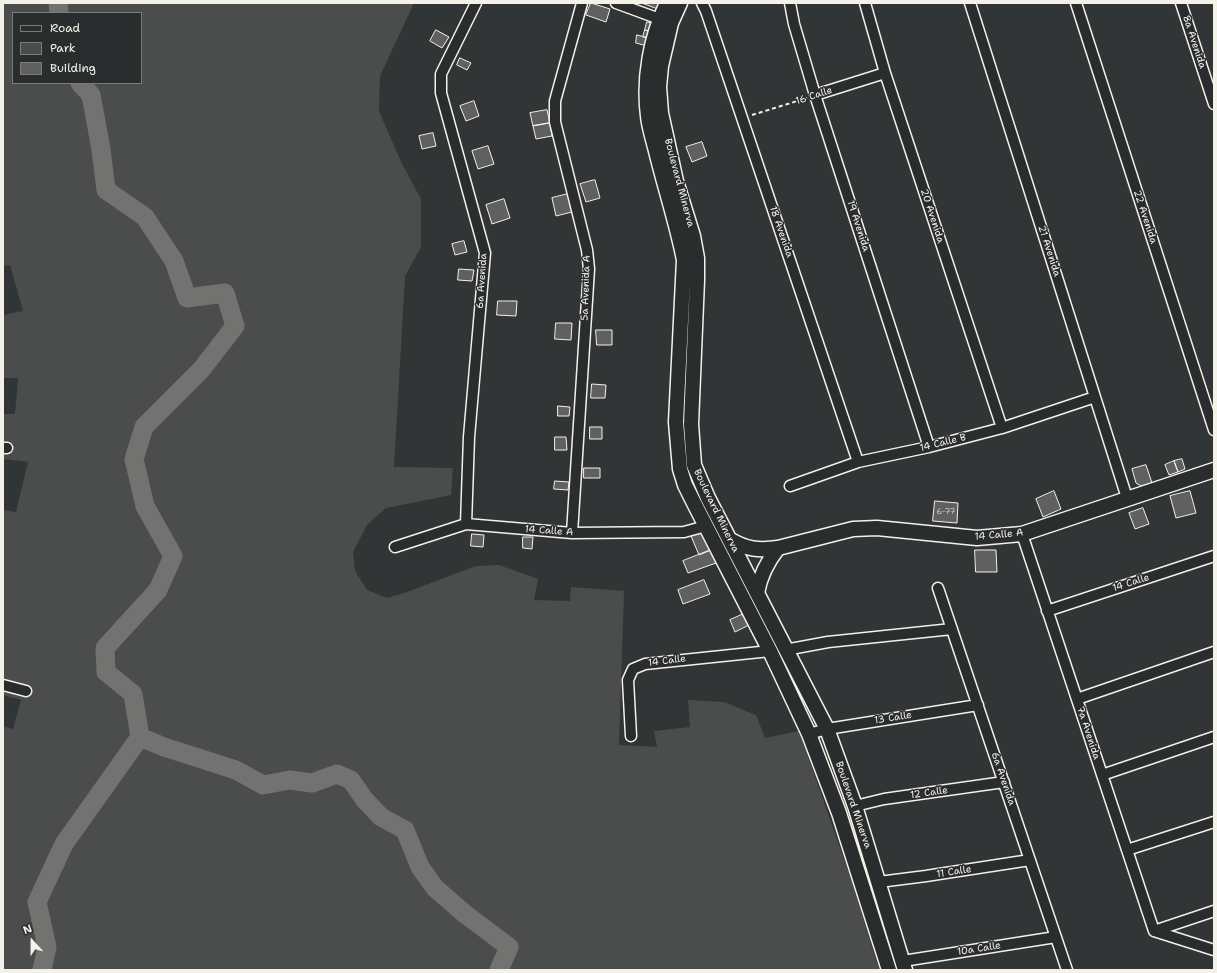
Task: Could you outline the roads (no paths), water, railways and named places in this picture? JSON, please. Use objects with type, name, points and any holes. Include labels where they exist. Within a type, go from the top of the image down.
[{"type":"street","name":"6a Avenida","points":[[466,524],[469,437],[486,253],[441,93],[441,74],[476,3]]},
{"type":"street","name":"5a Avenida A","points":[[572,533],[589,269],[587,250],[555,122],[555,100],[582,3]]},
{"type":"street","points":[[616,3],[665,21]]},
{"type":"street","name":"Boulevard Minerva","points":[[667,3],[659,87],[663,120],[676,182],[693,236],[697,258],[698,280],[692,424],[694,465],[708,498],[826,729],[855,806],[904,965]]},
{"type":"street","name":"Boulevard Minerva","points":[[680,3],[665,21],[649,60],[646,80],[648,116],[664,183],[680,239],[684,260],[676,422],[680,469],[685,485],[770,651],[809,734],[839,813],[889,970]]},
{"type":"street","name":"18 Avenida","points":[[702,3],[743,118],[858,462]]},
{"type":"street","name":"19 Avenida","points":[[790,3],[794,24],[816,95],[929,447]]},
{"type":"street","name":"20 Avenida","points":[[865,3],[884,73],[1002,428]]},
{"type":"street","name":"21 Avenida","points":[[970,3],[1127,498]]},
{"type":"street","name":"22 Avenida","points":[[1076,3],[1214,430]]},
{"type":"street","name":"8a Avenida","points":[[1181,3],[1214,104]]},
{"type":"street","name":"16 Calle","points":[[816,95],[884,73]]},
{"type":"street","name":"14 Calle B","points":[[790,486],[858,462],[929,447],[1002,428],[1095,397]]},
{"type":"street","name":"14 Calle A","points":[[729,539],[752,549],[765,550],[853,529],[877,528],[977,538],[1022,534],[1214,470]]},
{"type":"street","name":"14 Calle A","points":[[395,547],[466,524],[572,533],[684,532],[706,526]]},
{"type":"street","name":"7a Avenida","points":[[1022,534],[1154,931]]},
{"type":"street","points":[[757,593],[759,581],[764,569],[778,548]]},
{"type":"street","name":"14 Calle","points":[[1047,610],[1214,556]]},
{"type":"street","name":"6a Avenida","points":[[938,588],[1067,970]]},
{"type":"street","points":[[785,650],[828,642],[952,629]]},
{"type":"street","points":[[770,651],[781,660],[797,687],[808,694]]},
{"type":"street","name":"14 Calle","points":[[631,736],[628,680],[633,669],[645,664],[770,651]]},
{"type":"street","points":[[1077,699],[1214,652]]},
{"type":"street","points":[[3,685],[26,691]]},
{"type":"street","name":"13 Calle","points":[[809,734],[826,729],[978,705]]},
{"type":"street","points":[[1102,774],[1214,737]]},
{"type":"street","name":"12 Calle","points":[[855,806],[884,799],[1004,782]]},
{"type":"street","points":[[1127,850],[1214,822]]},
{"type":"street","name":"11 Calle","points":[[878,881],[933,875],[1030,860]]},
{"type":"street","points":[[859,876],[863,880],[873,878],[878,881],[876,886],[867,889],[864,893]]},
{"type":"street","points":[[1154,931],[1214,911]]},
{"type":"street","points":[[1154,931],[1214,950]]},
{"type":"street","name":"10a Calle","points":[[904,965],[1056,937]]},
{"type":"waterway","points":[[58,3],[59,12]]},
{"type":"waterway","points":[[81,84],[91,95],[101,149],[106,190],[145,217],[174,261],[187,298],[225,293],[235,326],[201,370],[144,427],[134,459],[145,506],[173,556],[158,590],[105,648],[106,672],[133,694],[140,737],[164,747],[236,770],[263,785],[290,780],[312,783],[337,774],[351,780],[364,799],[381,817],[405,830],[420,867],[435,888],[465,914],[509,947],[499,970]]},
{"type":"waterway","points":[[42,970],[47,947],[37,902],[64,844],[140,737]]}]
